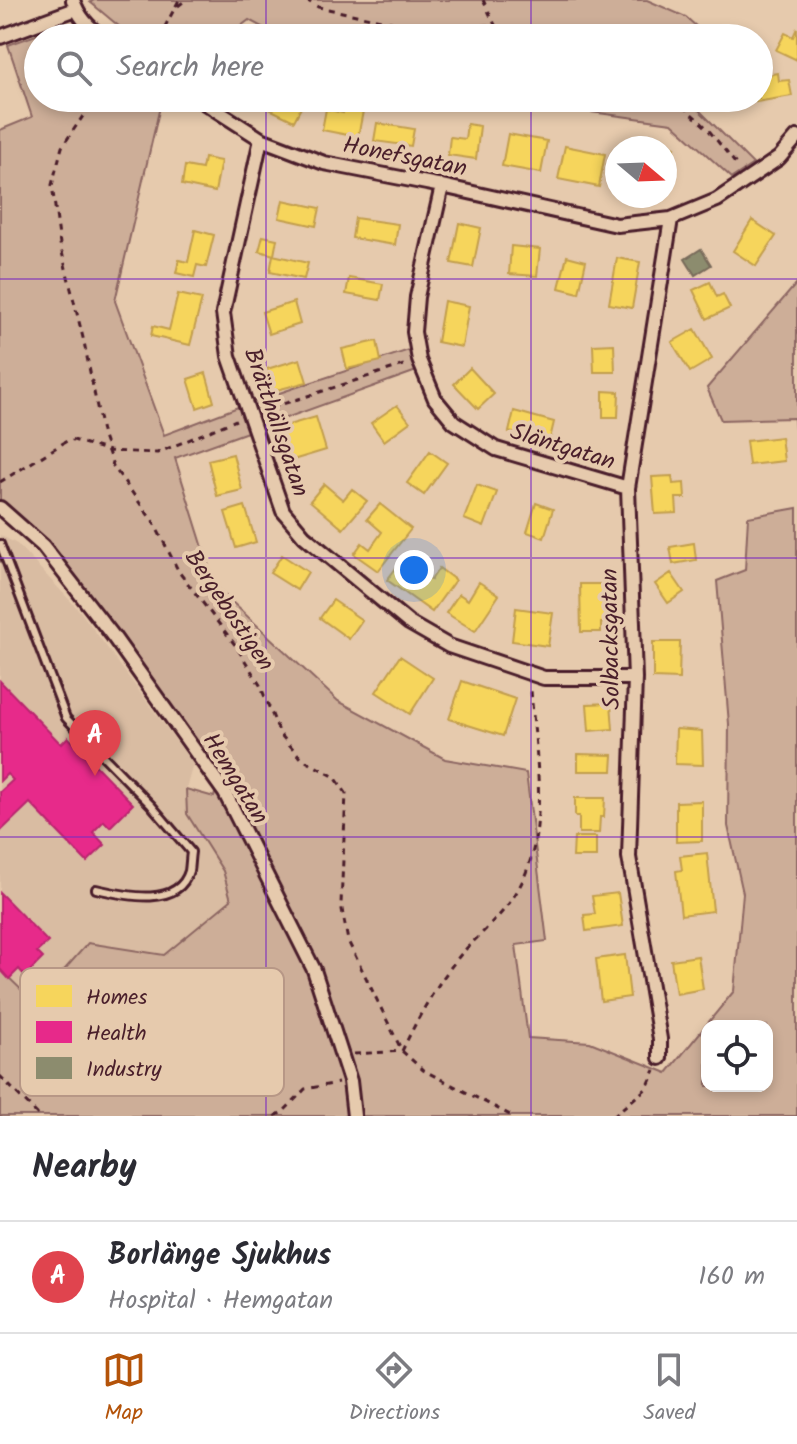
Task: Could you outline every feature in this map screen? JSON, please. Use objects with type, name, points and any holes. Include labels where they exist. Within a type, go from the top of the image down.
[{"type":"street","points":[[30,24],[74,5],[88,24]]},
{"type":"street","points":[[0,37],[24,27]]},
{"type":"street","name":"Honefsgatan","points":[[219,112],[261,139],[324,163],[617,225],[671,219]]},
{"type":"street","points":[[671,219],[717,200],[749,181],[779,158],[797,137]]},
{"type":"street","name":"Brätthällsgatan","points":[[261,139],[223,313],[229,356],[283,511],[304,536],[409,623],[449,646],[544,678],[635,678]]},
{"type":"street","name":"Släntgatan","points":[[442,186],[417,297],[414,332],[419,360],[435,399],[454,422],[496,449],[628,488]]},
{"type":"street","name":"Solbacksgatan","points":[[660,1058],[660,1039],[629,857],[635,678],[628,488],[671,219]]},
{"type":"street","name":"Hemgatan","points":[[0,508],[43,546],[113,636],[225,793],[314,970],[350,1081],[354,1116]]},
{"type":"lane","points":[[0,544],[66,718],[151,805],[191,852],[189,873],[178,889],[162,895],[127,896],[96,889]]},
{"type":"path","points":[[167,24],[179,0]]},
{"type":"path","points":[[178,6],[186,0]]},
{"type":"path","points":[[306,0],[318,7],[400,24]]},
{"type":"path","points":[[483,0],[495,24]]},
{"type":"path","name":"Bergebostigen","points":[[88,112],[62,147],[52,185],[60,244],[103,437],[113,466],[154,523],[179,572],[236,646],[260,685],[280,734],[302,759],[335,777],[346,793],[341,904],[348,941],[402,1051],[423,1070],[512,1116]]},
{"type":"path","points":[[689,112],[707,128],[749,181]]},
{"type":"path","points":[[0,482],[70,439],[109,451],[157,453],[249,414],[419,360]]},
{"type":"path","points":[[342,1054],[402,1051],[427,1002],[461,955],[500,915],[516,893],[527,869],[539,809],[530,675]]},
{"type":"path","points":[[613,1116],[647,1088],[660,1058]]},
{"type":"path","points":[[0,1076],[39,1116]]},
{"type":"path","points":[[275,1116],[305,1089],[350,1081]]},
{"type":"shaded area","points":[[647,0],[686,17],[694,24],[256,24],[249,20],[244,24],[116,24],[90,2]]},
{"type":"shaded area","points":[[24,39],[24,93],[8,45]]},
{"type":"shaded area","points":[[30,112],[159,112],[115,301],[164,435],[246,404],[421,346],[422,369],[175,458],[215,586],[338,701],[445,759],[526,773],[547,941],[516,945],[528,1038],[590,1042],[667,1073],[701,1031],[701,1092],[773,1092],[773,1020],[710,1020],[734,991],[743,893],[728,826],[729,724],[717,581],[745,570],[748,517],[797,508],[797,1116],[0,1116],[0,969],[20,988],[20,1096],[284,1096],[284,968],[66,968],[88,943],[164,955],[231,900],[223,871],[187,814],[186,789],[214,797],[226,752],[209,758],[47,541],[0,501],[0,130],[32,117]]},
{"type":"shaded area","points":[[591,112],[701,112],[753,164],[732,178],[672,123]]},
{"type":"shaded area","points":[[797,283],[797,452],[794,418],[721,420],[707,388]]},
{"type":"shaded area","points":[[0,535],[17,544],[80,611],[193,764],[186,789],[187,814],[223,871],[231,900],[164,955],[88,943],[66,968],[20,968],[20,988],[0,969]]},
{"type":"building: Homes","points":[[797,28],[797,60],[776,50],[785,33],[793,37]]},
{"type":"building: Homes","points":[[778,73],[779,81],[789,80],[792,96],[773,99],[773,74]]},
{"type":"building: Homes","points":[[275,112],[299,112],[294,121]]},
{"type":"building: Homes","points":[[325,112],[363,112],[358,137],[322,130]]},
{"type":"building: Homes","points":[[377,123],[414,129],[411,146],[374,141]]},
{"type":"building: Homes","points":[[467,124],[480,126],[476,159],[448,155],[450,137],[465,139]]},
{"type":"building: Homes","points":[[508,134],[547,141],[541,173],[502,166]]},
{"type":"building: Homes","points":[[565,146],[605,154],[599,187],[558,179]]},
{"type":"building: Homes","points":[[204,158],[221,161],[215,192],[182,185],[185,166],[202,169]]},
{"type":"building: Homes","points":[[283,200],[320,208],[316,226],[279,218]]},
{"type":"building: Homes","points":[[355,218],[398,224],[395,245],[352,238]]},
{"type":"building: Homes","points":[[752,220],[776,236],[756,266],[733,251]]},
{"type":"building: Homes","points":[[459,223],[481,228],[473,267],[451,263]]},
{"type":"building: Homes","points":[[195,230],[214,235],[206,267],[197,265],[194,277],[176,273],[179,260],[188,262]]},
{"type":"building: Homes","points":[[263,236],[277,239],[274,255],[259,251]]},
{"type":"building: Homes","points":[[511,246],[540,249],[537,276],[509,274]]},
{"type":"building: Homes","points":[[273,255],[308,263],[304,279],[270,272]]},
{"type":"building: Homes","points":[[567,256],[586,261],[579,293],[559,288]]},
{"type":"building: Homes","points":[[617,258],[640,262],[632,308],[609,304]]},
{"type":"building: Homes","points":[[349,278],[383,284],[380,300],[346,294]]},
{"type":"building: Homes","points":[[710,282],[717,297],[723,294],[730,308],[707,319],[693,290]]},
{"type":"building: Homes","points":[[178,294],[202,299],[190,345],[151,336],[153,326],[169,330]]},
{"type":"building: Homes","points":[[444,301],[469,306],[462,347],[437,342]]},
{"type":"building: Homes","points":[[294,302],[300,324],[269,334],[262,312]]},
{"type":"building: Homes","points":[[695,329],[712,359],[690,372],[672,342]]},
{"type":"building: Homes","points":[[377,341],[381,361],[347,369],[342,349]]},
{"type":"building: Homes","points":[[614,344],[615,372],[594,372],[593,345]]},
{"type":"building: Homes","points":[[300,359],[307,382],[273,391],[267,369]]},
{"type":"building: Homes","points":[[470,368],[494,394],[478,409],[454,384]]},
{"type":"building: Homes","points":[[206,373],[214,402],[197,408],[188,379]]},
{"type":"building: Homes","points":[[603,391],[619,392],[618,417],[603,417]]},
{"type":"building: Homes","points":[[397,405],[410,422],[384,441],[371,423]]},
{"type":"building: Homes","points":[[514,411],[554,422],[549,443],[509,432]]},
{"type":"building: Homes","points":[[316,417],[326,450],[283,463],[278,428]]},
{"type":"building: Homes","points":[[781,437],[784,461],[749,465],[746,441]]},
{"type":"building: Homes","points":[[430,451],[447,463],[424,495],[407,483]]},
{"type":"building: Homes","points":[[233,454],[242,490],[217,496],[208,460]]},
{"type":"building: Homes","points":[[672,476],[673,484],[684,483],[685,498],[676,498],[677,513],[655,514],[652,477]]},
{"type":"building: Homes","points":[[324,484],[343,500],[352,489],[367,501],[343,529],[310,501]]},
{"type":"building: Homes","points":[[477,485],[497,492],[484,527],[464,519]]},
{"type":"building: Homes","points":[[536,503],[553,509],[544,538],[527,532]]},
{"type":"building: Homes","points":[[380,504],[411,529],[378,571],[354,554],[362,543],[370,549],[382,532],[367,519]]},
{"type":"building: Homes","points":[[245,506],[256,542],[236,548],[225,512]]},
{"type":"building: Homes","points":[[694,543],[696,560],[673,564],[670,547]]},
{"type":"building: Homes","points":[[282,555],[308,572],[297,590],[270,573]]},
{"type":"building: Homes","points":[[402,560],[431,580],[439,568],[455,580],[432,612],[387,580]]},
{"type":"building: Homes","points":[[671,573],[684,592],[668,603],[655,584]]},
{"type":"building: Homes","points":[[479,582],[499,595],[475,631],[446,613],[459,594],[468,600]]},
{"type":"building: Homes","points":[[580,584],[613,584],[614,623],[601,623],[601,632],[581,632]]},
{"type":"building: Homes","points":[[333,600],[362,620],[349,639],[320,618]]},
{"type":"building: Homes","points":[[516,608],[553,613],[548,646],[512,641]]},
{"type":"building: Homes","points":[[653,642],[680,642],[679,679],[653,678]]},
{"type":"building: Homes","points":[[400,656],[433,678],[410,714],[376,692]]},
{"type":"building: Homes","points":[[462,681],[515,699],[503,736],[449,719]]},
{"type":"building: Homes","points":[[611,703],[613,729],[589,731],[587,704]]},
{"type":"building: Homes","points":[[676,729],[702,731],[703,765],[675,764]]},
{"type":"building: Homes","points":[[578,754],[613,755],[612,771],[578,771]]},
{"type":"building: Homes","points":[[575,798],[605,798],[599,833],[579,833]]},
{"type":"building: Homes","points":[[702,801],[702,841],[676,842],[676,802]]},
{"type":"building: Homes","points":[[574,837],[596,837],[596,857],[573,857]]},
{"type":"building: Homes","points":[[707,853],[713,911],[681,915],[676,871],[682,870],[680,856]]},
{"type":"building: Homes","points":[[618,893],[623,926],[586,931],[584,915],[595,914],[592,896]]},
{"type":"building: Homes","points":[[625,955],[630,997],[601,1001],[596,959]]},
{"type":"building: Homes","points":[[698,956],[703,989],[676,994],[671,960]]},
{"type":"building: Health","points":[[0,681],[61,744],[68,737],[133,804],[110,827],[104,821],[93,832],[105,845],[87,862],[30,803],[0,832],[0,792],[13,780],[7,774],[0,781]]},
{"type":"building: Health","points":[[0,893],[48,942],[37,952],[43,958],[33,968],[20,968],[9,979],[0,969]]},
{"type":"building: Industry","points":[[701,249],[711,265],[695,275],[685,259]]},
{"type":"place","name":"Borlänge Sjukhus","points":[[95,776]]}]
